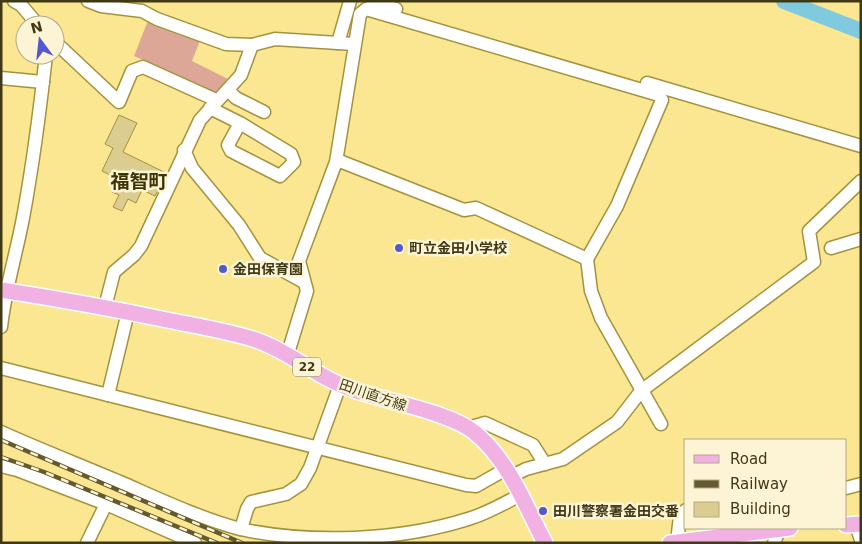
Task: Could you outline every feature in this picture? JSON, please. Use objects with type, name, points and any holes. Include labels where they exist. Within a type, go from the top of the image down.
[{"type":"main road","name":"田川直方線","points":[[3,290],[106,307],[254,339],[288,353],[315,372],[340,385],[385,401],[454,420],[474,432],[508,473],[545,543]]},
{"type":"main road","points":[[674,542],[772,529]]},
{"type":"street","points":[[88,1],[100,6],[142,11],[157,19],[226,44],[252,45],[274,39],[354,44]]},
{"type":"street","points":[[338,43],[340,30],[350,1]]},
{"type":"street","points":[[372,1],[659,95],[662,100],[617,206],[587,259],[591,291],[601,318],[661,424]]},
{"type":"street","points":[[20,2],[30,15]]},
{"type":"street","points":[[288,353],[307,291],[302,281],[299,261],[337,160],[354,44],[360,14],[366,9],[861,146]]},
{"type":"street","points":[[106,307],[114,272],[134,255],[141,246],[184,150],[200,120],[241,74],[252,45]]},
{"type":"street","points":[[65,51],[120,102],[132,71],[143,67],[213,104],[291,154],[294,162],[280,176],[231,151],[228,145],[240,123]]},
{"type":"street","points":[[1,327],[3,290],[22,220],[45,65]]},
{"type":"street","points":[[1,78],[43,82]]},
{"type":"street","points":[[228,90],[236,98],[264,112]]},
{"type":"street","points":[[184,150],[192,168],[238,224],[260,258],[302,281]]},
{"type":"street","points":[[337,160],[464,210],[476,208],[587,259]]},
{"type":"street","points":[[1,368],[466,486],[476,486],[508,473],[563,459],[617,422],[641,391],[814,262],[809,231],[861,181]]},
{"type":"street","points":[[830,248],[861,239]]},
{"type":"street","points":[[108,395],[128,312]]},
{"type":"street","points":[[241,529],[251,502],[286,494],[301,484],[310,468],[340,385]]},
{"type":"street","points":[[468,428],[485,423],[533,445],[545,464]]},
{"type":"street","points":[[1,432],[150,496],[241,529],[314,539],[394,536],[468,519],[520,495]]},
{"type":"street","points":[[1,466],[17,470],[106,504],[195,543]]},
{"type":"street","points":[[847,488],[861,484]]},
{"type":"street","points":[[87,543],[106,504]]},
{"type":"street","points":[[674,542],[680,516],[684,512]]},
{"type":"street","points":[[854,525],[861,540]]},
{"type":"street","points":[[774,543],[780,529]]},
{"type":"shaded area","points":[[149,18],[201,38],[192,61],[228,79],[216,93],[134,56]]},
{"type":"building","points":[[119,115],[137,123],[123,152],[166,173],[155,196],[142,190],[136,203],[128,199],[122,211],[113,207],[119,195],[112,192],[118,179],[102,171],[113,148],[105,144]]},
{"type":"waterway","points":[[784,1],[861,31]]},
{"type":"railway","points":[[1,440],[242,543]]},
{"type":"railway","points":[[1,457],[44,472],[217,543]]},
{"type":"place","name":"町立金田小学校","points":[[399,248]]},
{"type":"place","name":"金田保育園","points":[[223,269]]},
{"type":"place","name":"田川警察署金田交番","points":[[543,511]]},
{"type":"district","name":"福智町","points":[[139,181]]}]
